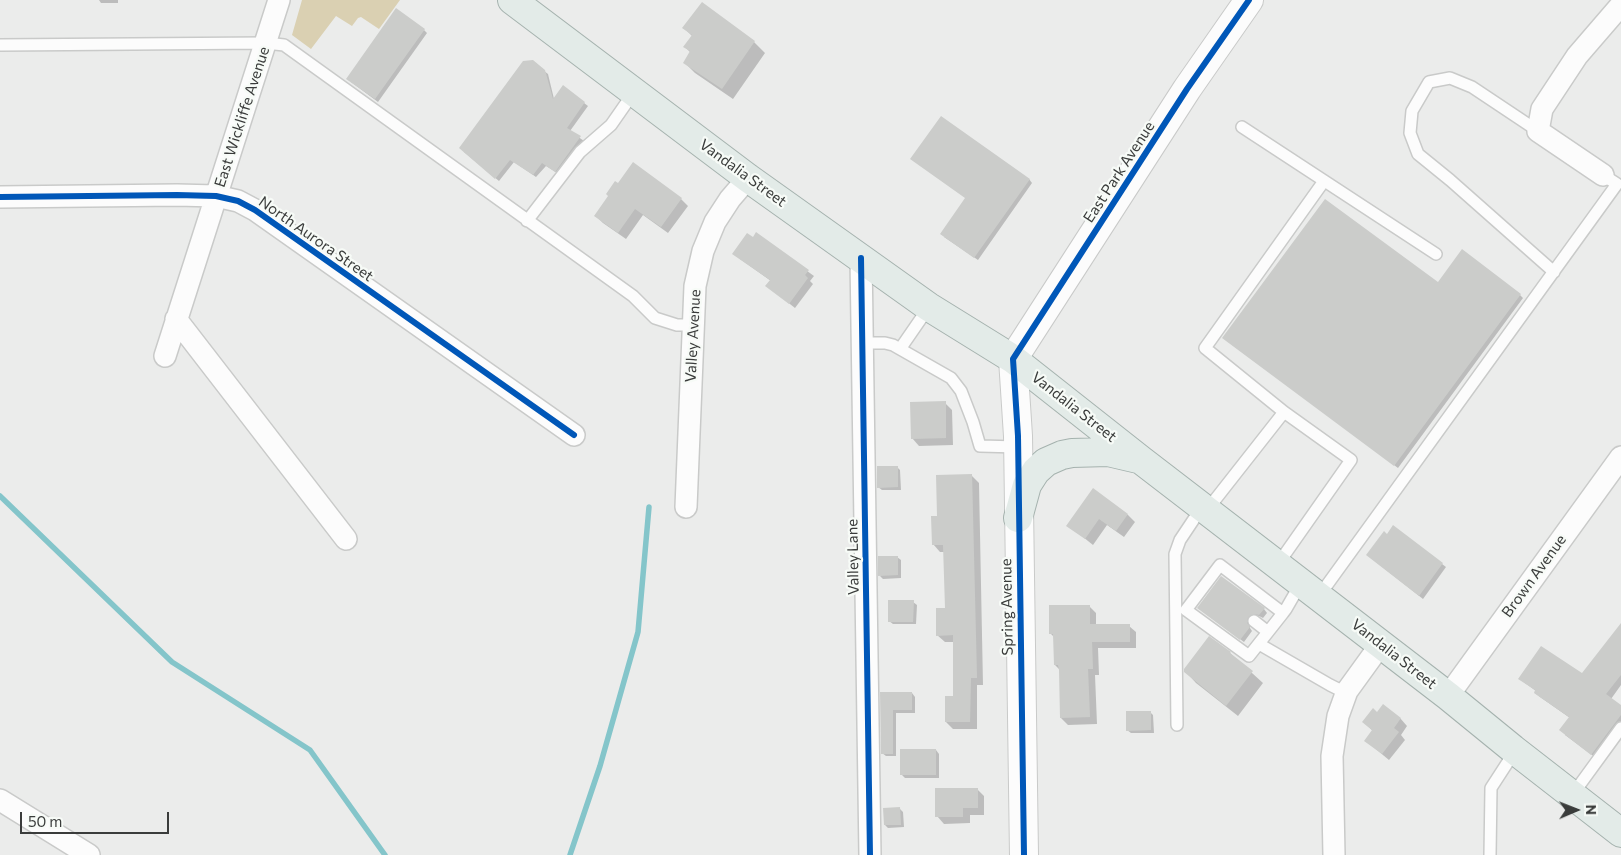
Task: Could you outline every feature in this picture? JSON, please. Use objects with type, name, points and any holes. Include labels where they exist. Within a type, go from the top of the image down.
[{"type":"main road","name":"Vandalia Street","points":[[512,0],[748,178],[929,307],[1013,359],[1448,696],[1515,751],[1621,833]]},
{"type":"main road","points":[[1018,518],[1027,485],[1036,471],[1046,462],[1072,453],[1108,452],[1141,460]]},
{"type":"street","name":"East Wickliffe Avenue","points":[[165,356],[280,0]]},
{"type":"street","name":"East Park Avenue","points":[[1013,359],[1186,89],[1250,0]]},
{"type":"street","points":[[1603,175],[1538,131],[1542,109],[1577,56],[1621,5]]},
{"type":"street","name":"Valley Avenue","points":[[686,507],[695,286],[703,251],[715,222],[725,206],[748,178]]},
{"type":"street","name":"North Aurora Street","points":[[0,197],[176,195],[216,196],[238,201],[254,210],[574,435]]},
{"type":"street","name":"Valley Lane","points":[[861,258],[870,855]]},
{"type":"street","points":[[176,320],[346,539]]},
{"type":"street","name":"Spring Avenue","points":[[1013,359],[1018,446],[1024,855]]},
{"type":"street","name":"Brown Avenue","points":[[1448,696],[1621,457]]},
{"type":"street","points":[[1334,855],[1332,756],[1338,716],[1346,693],[1381,644]]},
{"type":"street","points":[[0,800],[89,855]]},
{"type":"lane","points":[[0,45],[266,43],[284,45],[633,296],[655,318],[677,325],[694,325]]},
{"type":"lane","points":[[1538,131],[1472,87],[1450,78],[1429,82],[1412,111],[1410,133],[1418,154],[1458,186],[1554,272]]},
{"type":"lane","points":[[527,221],[580,152],[611,125],[634,92]]},
{"type":"lane","points":[[1242,127],[1436,254]]},
{"type":"lane","points":[[1175,601],[1249,656],[1283,614],[1310,589],[1554,272],[1617,184],[1603,175]]},
{"type":"lane","points":[[1278,564],[1350,460],[1284,412],[1205,348],[1324,181]]},
{"type":"lane","points":[[900,349],[929,307]]},
{"type":"lane","points":[[862,343],[894,345],[956,383],[967,405],[980,446],[1018,446]]},
{"type":"lane","points":[[1177,725],[1175,554],[1177,547],[1204,508],[1284,412]]},
{"type":"lane","points":[[1186,610],[1208,587],[1220,565],[1283,614]]},
{"type":"lane","points":[[1254,621],[1268,632]]},
{"type":"lane","points":[[1258,644],[1346,693]]},
{"type":"lane","points":[[1573,794],[1621,728]]},
{"type":"lane","points":[[1490,855],[1491,788],[1515,751]]},
{"type":"shaded area","points":[[302,0],[400,0],[379,29],[361,17],[352,26],[336,16],[311,49],[292,35]]},
{"type":"building","points":[[702,2],[755,41],[722,89],[683,63],[690,51],[683,47],[692,35],[682,28]]},
{"type":"building","points":[[396,8],[425,29],[375,99],[346,79]]},
{"type":"building","points":[[533,60],[545,70],[553,99],[563,85],[585,102],[567,128],[581,136],[555,172],[542,163],[533,175],[510,160],[495,179],[459,148],[523,61]]},
{"type":"building","points":[[941,116],[1030,179],[974,258],[940,234],[965,198],[910,159]]},
{"type":"building","points":[[633,162],[682,198],[661,227],[635,209],[618,233],[594,216],[608,196],[606,194],[615,181],[618,183]]},
{"type":"building","points":[[1325,199],[1438,282],[1462,249],[1521,294],[1394,466],[1222,338]]},
{"type":"building","points":[[756,232],[809,270],[805,275],[808,278],[789,304],[765,286],[770,280],[732,254],[747,233],[753,237]]},
{"type":"building","points":[[946,401],[946,438],[911,439],[910,402]]},
{"type":"building","points":[[877,466],[898,466],[898,487],[877,488]]},
{"type":"building","points":[[972,474],[977,678],[971,678],[970,722],[945,722],[945,696],[953,696],[953,635],[936,636],[936,608],[945,608],[943,545],[932,545],[931,516],[937,516],[936,475]]},
{"type":"building","points":[[1093,488],[1128,514],[1116,531],[1099,519],[1085,539],[1066,526]]},
{"type":"building","points":[[1393,525],[1443,563],[1419,596],[1366,555],[1384,531],[1387,534]]},
{"type":"building","points":[[878,556],[898,556],[898,575],[878,576]]},
{"type":"building","points":[[1221,576],[1265,608],[1259,615],[1255,614],[1248,617],[1247,623],[1250,627],[1240,640],[1197,608]]},
{"type":"building","points":[[888,600],[914,600],[913,622],[888,622]]},
{"type":"building","points":[[1049,605],[1090,605],[1090,624],[1130,624],[1130,642],[1092,642],[1093,669],[1088,669],[1090,717],[1060,718],[1059,670],[1058,665],[1054,665],[1053,634],[1049,634]]},
{"type":"building","points":[[1621,623],[1621,675],[1606,694],[1621,705],[1621,715],[1591,755],[1559,730],[1569,717],[1534,693],[1535,690],[1518,679],[1541,646],[1582,673]]},
{"type":"building","points":[[1209,636],[1253,671],[1226,706],[1184,672],[1184,669]]},
{"type":"building","points":[[880,692],[912,692],[912,710],[893,710],[893,754],[881,754]]},
{"type":"building","points":[[1383,704],[1401,718],[1394,728],[1399,732],[1382,754],[1364,741],[1372,730],[1362,722],[1373,708],[1377,712]]},
{"type":"building","points":[[1126,711],[1151,711],[1151,730],[1126,731]]},
{"type":"building","points":[[900,749],[936,749],[936,775],[900,775]]},
{"type":"building","points":[[935,788],[978,788],[978,808],[963,808],[963,817],[935,817]]},
{"type":"building","points":[[900,807],[901,825],[884,825],[883,808]]},
{"type":"waterway","points":[[0,496],[172,662],[310,750],[385,855]]},
{"type":"waterway","points":[[570,855],[600,766],[638,632],[649,507]]},
{"type":"cycle path","points":[[1024,855],[1018,436],[1013,359],[1187,89],[1249,0]]},
{"type":"cycle path","points":[[0,197],[177,195],[216,196],[238,201],[255,210],[574,435]]},
{"type":"cycle path","points":[[861,258],[870,855]]}]
